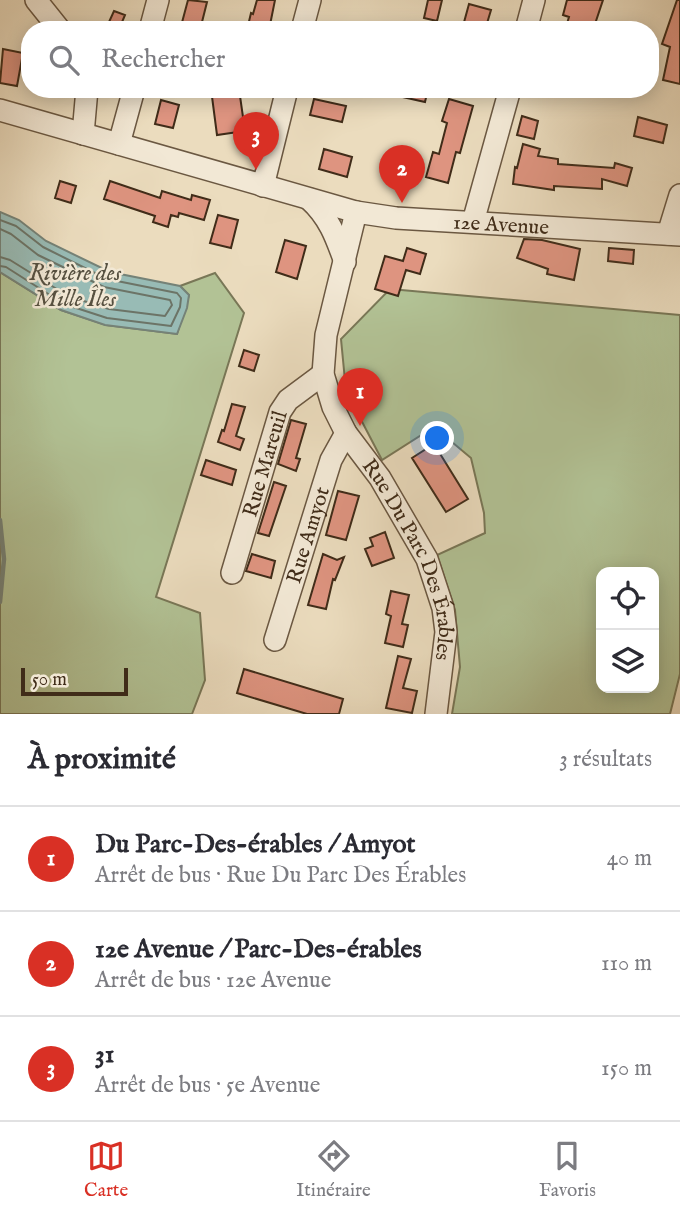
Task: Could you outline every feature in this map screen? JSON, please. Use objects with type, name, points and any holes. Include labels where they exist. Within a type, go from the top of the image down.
[{"type":"street","points":[[36,0],[53,21]]},
{"type":"street","points":[[152,21],[158,0]]},
{"type":"street","points":[[308,21],[310,0]]},
{"type":"street","points":[[528,21],[534,0]]},
{"type":"street","points":[[83,134],[86,98]]},
{"type":"street","points":[[119,144],[132,98]]},
{"type":"street","points":[[263,186],[285,98]]},
{"type":"street","points":[[473,222],[507,98]]},
{"type":"street","name":"12e Avenue","points":[[0,110],[356,212],[396,218],[674,234]]},
{"type":"street","points":[[674,234],[680,195]]},
{"type":"street","points":[[309,199],[333,227],[345,262]]},
{"type":"street","name":"Rue Du Parc Des Érables","points":[[356,212],[326,335],[323,374],[333,407],[346,433],[380,478],[427,559],[443,608],[446,632],[436,714]]},
{"type":"street","points":[[345,262],[374,226],[396,218]]},
{"type":"street","name":"Rue Mareuil","points":[[232,573],[280,412],[288,400],[323,374]]},
{"type":"street","name":"Rue Amyot","points":[[275,640],[331,460],[346,433]]},
{"type":"green space","points":[[0,272],[61,310],[106,325],[177,334],[189,295],[180,286],[215,273],[244,313],[156,597],[200,613],[205,680],[192,714],[0,714]]},
{"type":"green space","points":[[390,289],[680,315],[680,674],[670,714],[452,714],[460,667],[455,610],[437,555],[485,533],[484,513],[471,458],[434,427],[382,460],[346,391],[341,339]]},
{"type":"water","name":"Rivière des Mille Îles","points":[[0,212],[19,220],[46,241],[110,272],[180,286],[189,295],[177,334],[105,325],[61,310],[0,272]]},
{"type":"building","points":[[188,0],[207,2],[202,21],[182,21]]},
{"type":"building","points":[[257,0],[275,0],[271,21],[249,21],[251,13],[253,14]]},
{"type":"building","points":[[428,0],[442,0],[437,21],[424,18]]},
{"type":"building","points":[[567,0],[603,0],[596,21],[568,21],[569,17],[563,15]]},
{"type":"building","points":[[677,0],[680,0],[680,84],[663,80],[670,47],[662,44]]},
{"type":"building","points":[[469,4],[491,10],[488,21],[464,21]]},
{"type":"building","points":[[114,11],[125,15],[122,21],[109,21]]},
{"type":"building","points":[[3,49],[21,53],[17,86],[0,83]]},
{"type":"building","points":[[212,98],[240,98],[245,131],[217,135]]},
{"type":"building","points":[[407,98],[426,98],[425,102]]},
{"type":"building","points":[[314,99],[346,106],[342,122],[310,115]]},
{"type":"building","points":[[449,99],[473,106],[460,153],[456,152],[448,183],[426,177],[433,152],[439,154],[447,123],[442,121]]},
{"type":"building","points":[[161,100],[179,105],[173,128],[155,124]]},
{"type":"building","points":[[522,116],[538,121],[534,139],[517,135]]},
{"type":"building","points":[[638,117],[667,125],[663,143],[634,136]]},
{"type":"building","points":[[523,144],[540,149],[538,156],[558,159],[558,164],[614,168],[615,163],[632,168],[627,186],[602,179],[602,189],[554,186],[554,190],[513,184],[515,167],[517,168]]},
{"type":"building","points":[[324,149],[352,157],[347,177],[319,169]]},
{"type":"building","points":[[386,160],[411,165],[408,179],[396,176],[395,180],[383,178]]},
{"type":"building","points":[[60,181],[76,186],[71,203],[55,198]]},
{"type":"building","points":[[110,181],[160,198],[162,191],[191,200],[192,195],[210,200],[204,220],[179,213],[178,217],[171,215],[168,227],[153,222],[155,216],[104,199]]},
{"type":"building","points":[[218,215],[238,220],[231,248],[210,243]]},
{"type":"building","points":[[524,239],[542,240],[580,249],[574,280],[547,274],[548,269],[517,258]]},
{"type":"building","points":[[285,240],[306,246],[297,279],[276,272]]},
{"type":"building","points":[[407,248],[426,254],[420,274],[406,270],[398,296],[375,289],[385,256],[403,261]]},
{"type":"building","points":[[609,248],[634,250],[633,264],[608,261]]},
{"type":"building","points":[[244,350],[259,355],[254,371],[239,366]]},
{"type":"building","points":[[232,404],[245,407],[236,436],[244,439],[240,450],[218,442]]},
{"type":"building","points":[[291,420],[306,424],[296,458],[300,459],[296,471],[278,464]]},
{"type":"building","points":[[434,444],[468,499],[446,512],[412,458]]},
{"type":"building","points":[[206,460],[236,470],[232,485],[201,475]]},
{"type":"building","points":[[274,482],[286,486],[269,536],[258,533]]},
{"type":"building","points":[[338,491],[359,496],[346,540],[326,535]]},
{"type":"building","points":[[385,532],[394,558],[372,566],[365,549],[373,546],[370,538]]},
{"type":"building","points":[[252,554],[275,561],[271,578],[246,571]]},
{"type":"building","points":[[323,554],[337,560],[344,557],[335,580],[333,579],[326,609],[308,605]]},
{"type":"building","points":[[391,591],[409,595],[402,624],[408,625],[403,647],[385,643],[391,616],[386,614]]},
{"type":"building","points":[[398,656],[411,659],[403,688],[417,691],[412,713],[386,708]]},
{"type":"building","points":[[244,669],[343,699],[339,714],[307,714],[237,693]]},
{"type":"waterway","points":[[0,520],[4,559],[0,602]]},
{"type":"place","name":"31","points":[[256,170]]},
{"type":"place","name":"12e Avenue / Parc-Des-érables","points":[[402,203]]},
{"type":"place","name":"Du Parc-Des-érables / Amyot","points":[[360,426]]}]
